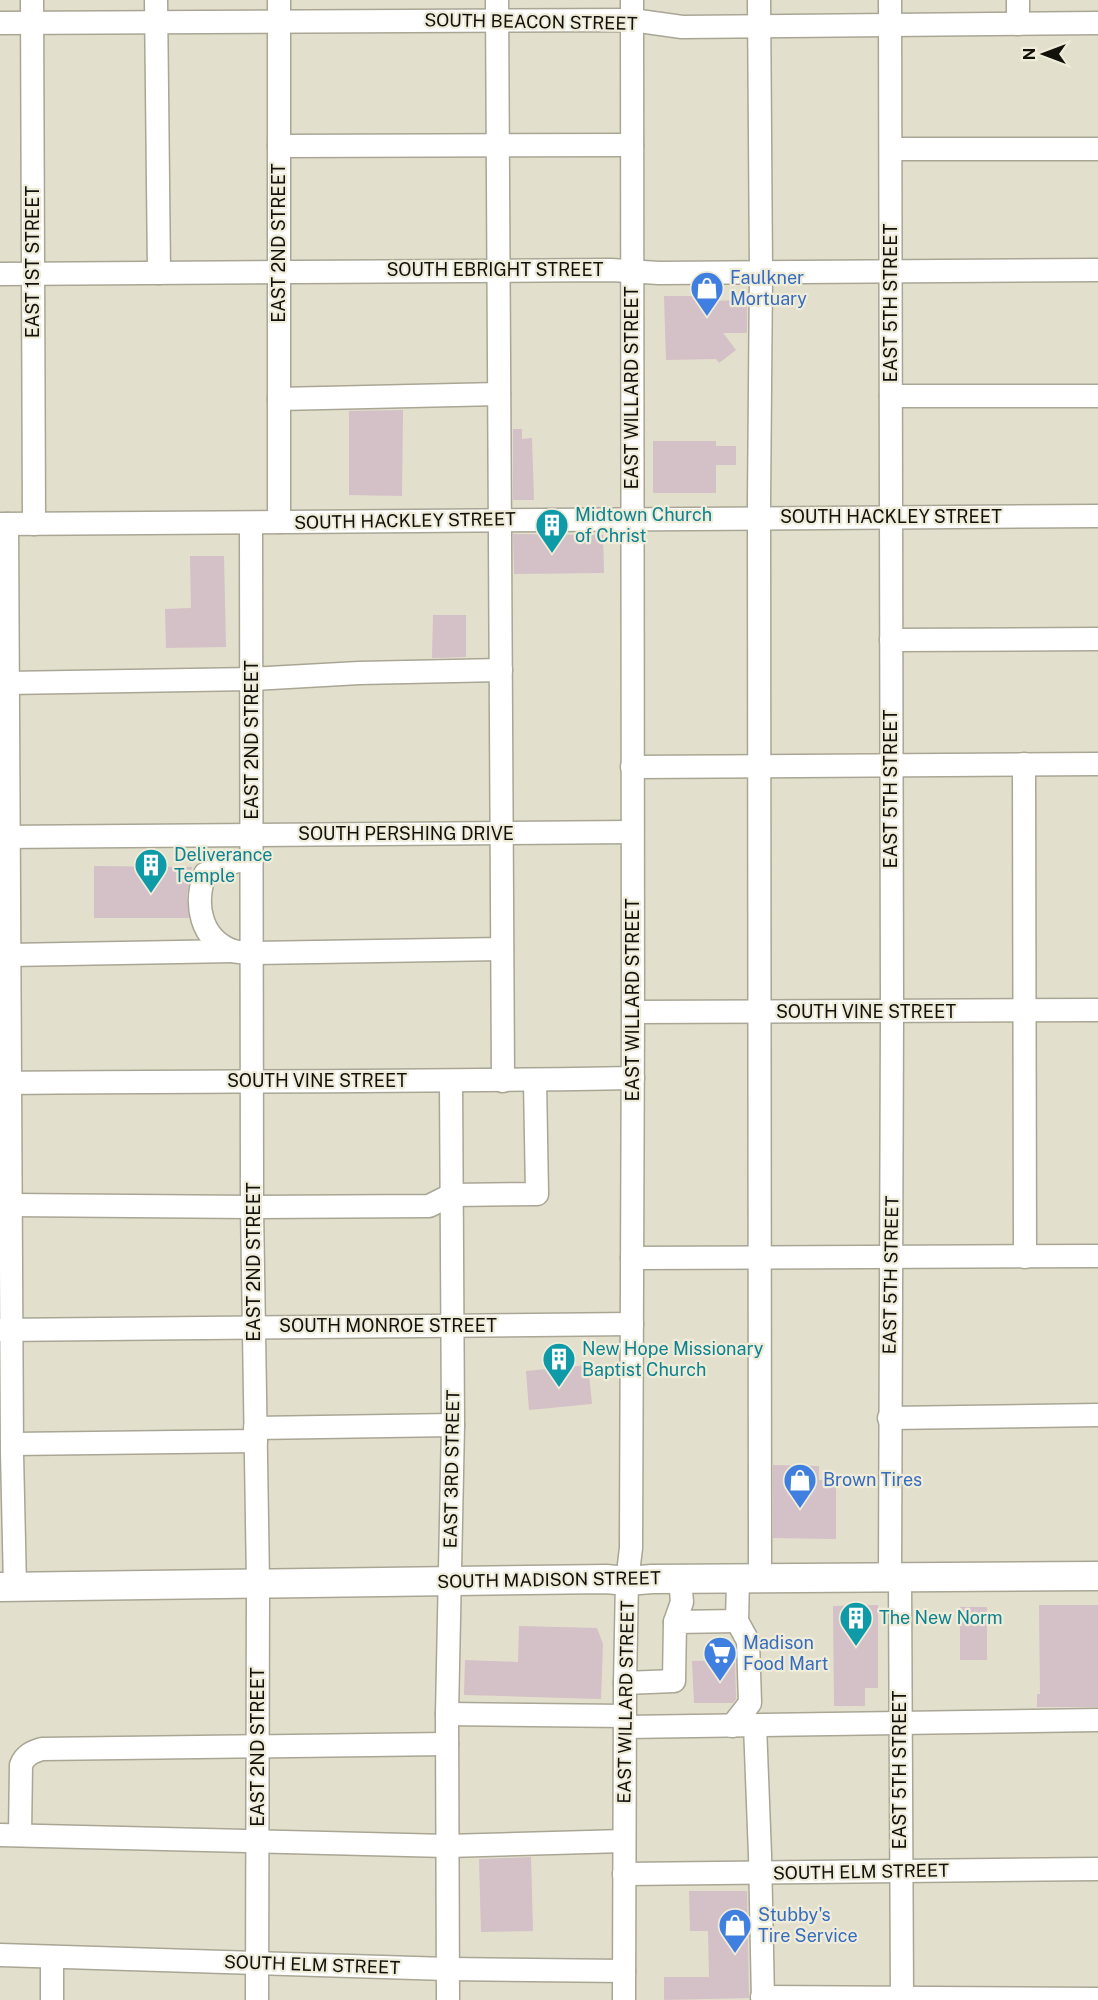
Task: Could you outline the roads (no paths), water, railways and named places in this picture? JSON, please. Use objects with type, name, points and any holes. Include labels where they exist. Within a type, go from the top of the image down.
[{"type":"main road","name":"SOUTH MADISON STREET","points":[[8,1587],[606,1579],[627,1581],[1098,1576]]},
{"type":"street","name":"EAST 1ST STREET","points":[[32,0],[34,524]]},
{"type":"street","points":[[732,1726],[750,1703],[748,1641],[737,1621],[749,1579],[761,1257],[759,0]]},
{"type":"street","name":"EAST 5TH STREET","points":[[890,0],[892,1257],[889,1418],[900,1723],[902,1998]]},
{"type":"street","points":[[1018,0],[1018,24]]},
{"type":"street","name":"SOUTH BEACON STREET","points":[[0,23],[32,23],[156,11],[497,10],[632,10],[644,23],[682,27],[1098,23]]},
{"type":"street","points":[[497,10],[503,1080]]},
{"type":"street","name":"EAST WILLARD STREET","points":[[624,2000],[625,1683],[627,1581],[631,1548],[633,1078],[632,10]]},
{"type":"street","points":[[156,11],[159,273]]},
{"type":"street","name":"EAST 2ND STREET","points":[[279,11],[279,522]]},
{"type":"street","points":[[279,146],[632,145]]},
{"type":"street","points":[[891,149],[1098,149]]},
{"type":"street","name":"SOUTH EBRIGHT STREET","points":[[0,274],[498,270],[632,270],[659,273],[1098,270]]},
{"type":"street","points":[[279,399],[499,394]]},
{"type":"street","points":[[891,396],[1098,396]]},
{"type":"street","name":"SOUTH HACKLEY STREET","points":[[3,524],[1098,516]]},
{"type":"street","name":"EAST 2ND STREET","points":[[251,523],[252,858],[243,952],[254,1080],[252,1207],[258,1583],[257,2000]]},
{"type":"street","points":[[3,524],[7,683],[4,836],[9,955],[5,1083],[11,1205],[5,1330],[8,1587]]},
{"type":"street","points":[[891,640],[1098,639]]},
{"type":"street","points":[[7,683],[252,679],[358,673],[501,670]]},
{"type":"street","points":[[1024,764],[1025,1257]]},
{"type":"street","points":[[632,767],[1098,764]]},
{"type":"street","name":"SOUTH PERSHING DRIVE","points":[[4,836],[632,832]]},
{"type":"street","points":[[243,952],[207,933],[202,922],[200,889],[205,874],[234,862],[252,858]]},
{"type":"street","points":[[9,955],[502,949]]},
{"type":"street","name":"SOUTH VINE STREET","points":[[633,1012],[1098,1010]]},
{"type":"street","name":"SOUTH VINE STREET","points":[[5,1083],[254,1080],[451,1082],[633,1078]]},
{"type":"street","points":[[11,1205],[429,1206],[452,1195],[537,1194],[535,1080]]},
{"type":"street","name":"EAST 3RD STREET","points":[[448,2000],[447,1714],[453,1425],[451,1082]]},
{"type":"street","points":[[632,1258],[1098,1256]]},
{"type":"street","name":"SOUTH MONROE STREET","points":[[5,1330],[632,1324]]},
{"type":"street","points":[[889,1418],[1098,1415]]},
{"type":"street","points":[[8,1450],[256,1434],[453,1425]]},
{"type":"street","points":[[625,1683],[674,1681],[675,1622],[682,1602],[680,1579]]},
{"type":"street","points":[[675,1622],[737,1621]]},
{"type":"street","points":[[447,1714],[732,1726],[1098,1720]]},
{"type":"street","points":[[755,1725],[761,1873],[762,1999],[1098,1999]]},
{"type":"street","points":[[447,1743],[258,1748],[42,1749],[24,1758],[21,1765],[10,1835],[447,1846],[624,1840]]},
{"type":"street","name":"SOUTH ELM STREET","points":[[624,1874],[1098,1869]]},
{"type":"street","name":"SOUTH ELM STREET","points":[[0,1955],[447,1969],[624,1971]]},
{"type":"street","points":[[52,1957],[52,2000]]},
{"type":"place","name":"Faulkner Mortuary","points":[[707,317]]},
{"type":"place","name":"Midtown Church of Christ","points":[[552,554]]},
{"type":"place","name":"Deliverance Temple","points":[[151,894]]},
{"type":"place","name":"New Hope Missionary Baptist Church","points":[[559,1388]]},
{"type":"place","name":"Brown Tires","points":[[800,1509]]},
{"type":"place","name":"The New Norm","points":[[856,1647]]},
{"type":"place","name":"Madison Food Mart","points":[[720,1682]]},
{"type":"place","name":"Stubby's Tire Service","points":[[735,1954]]}]
